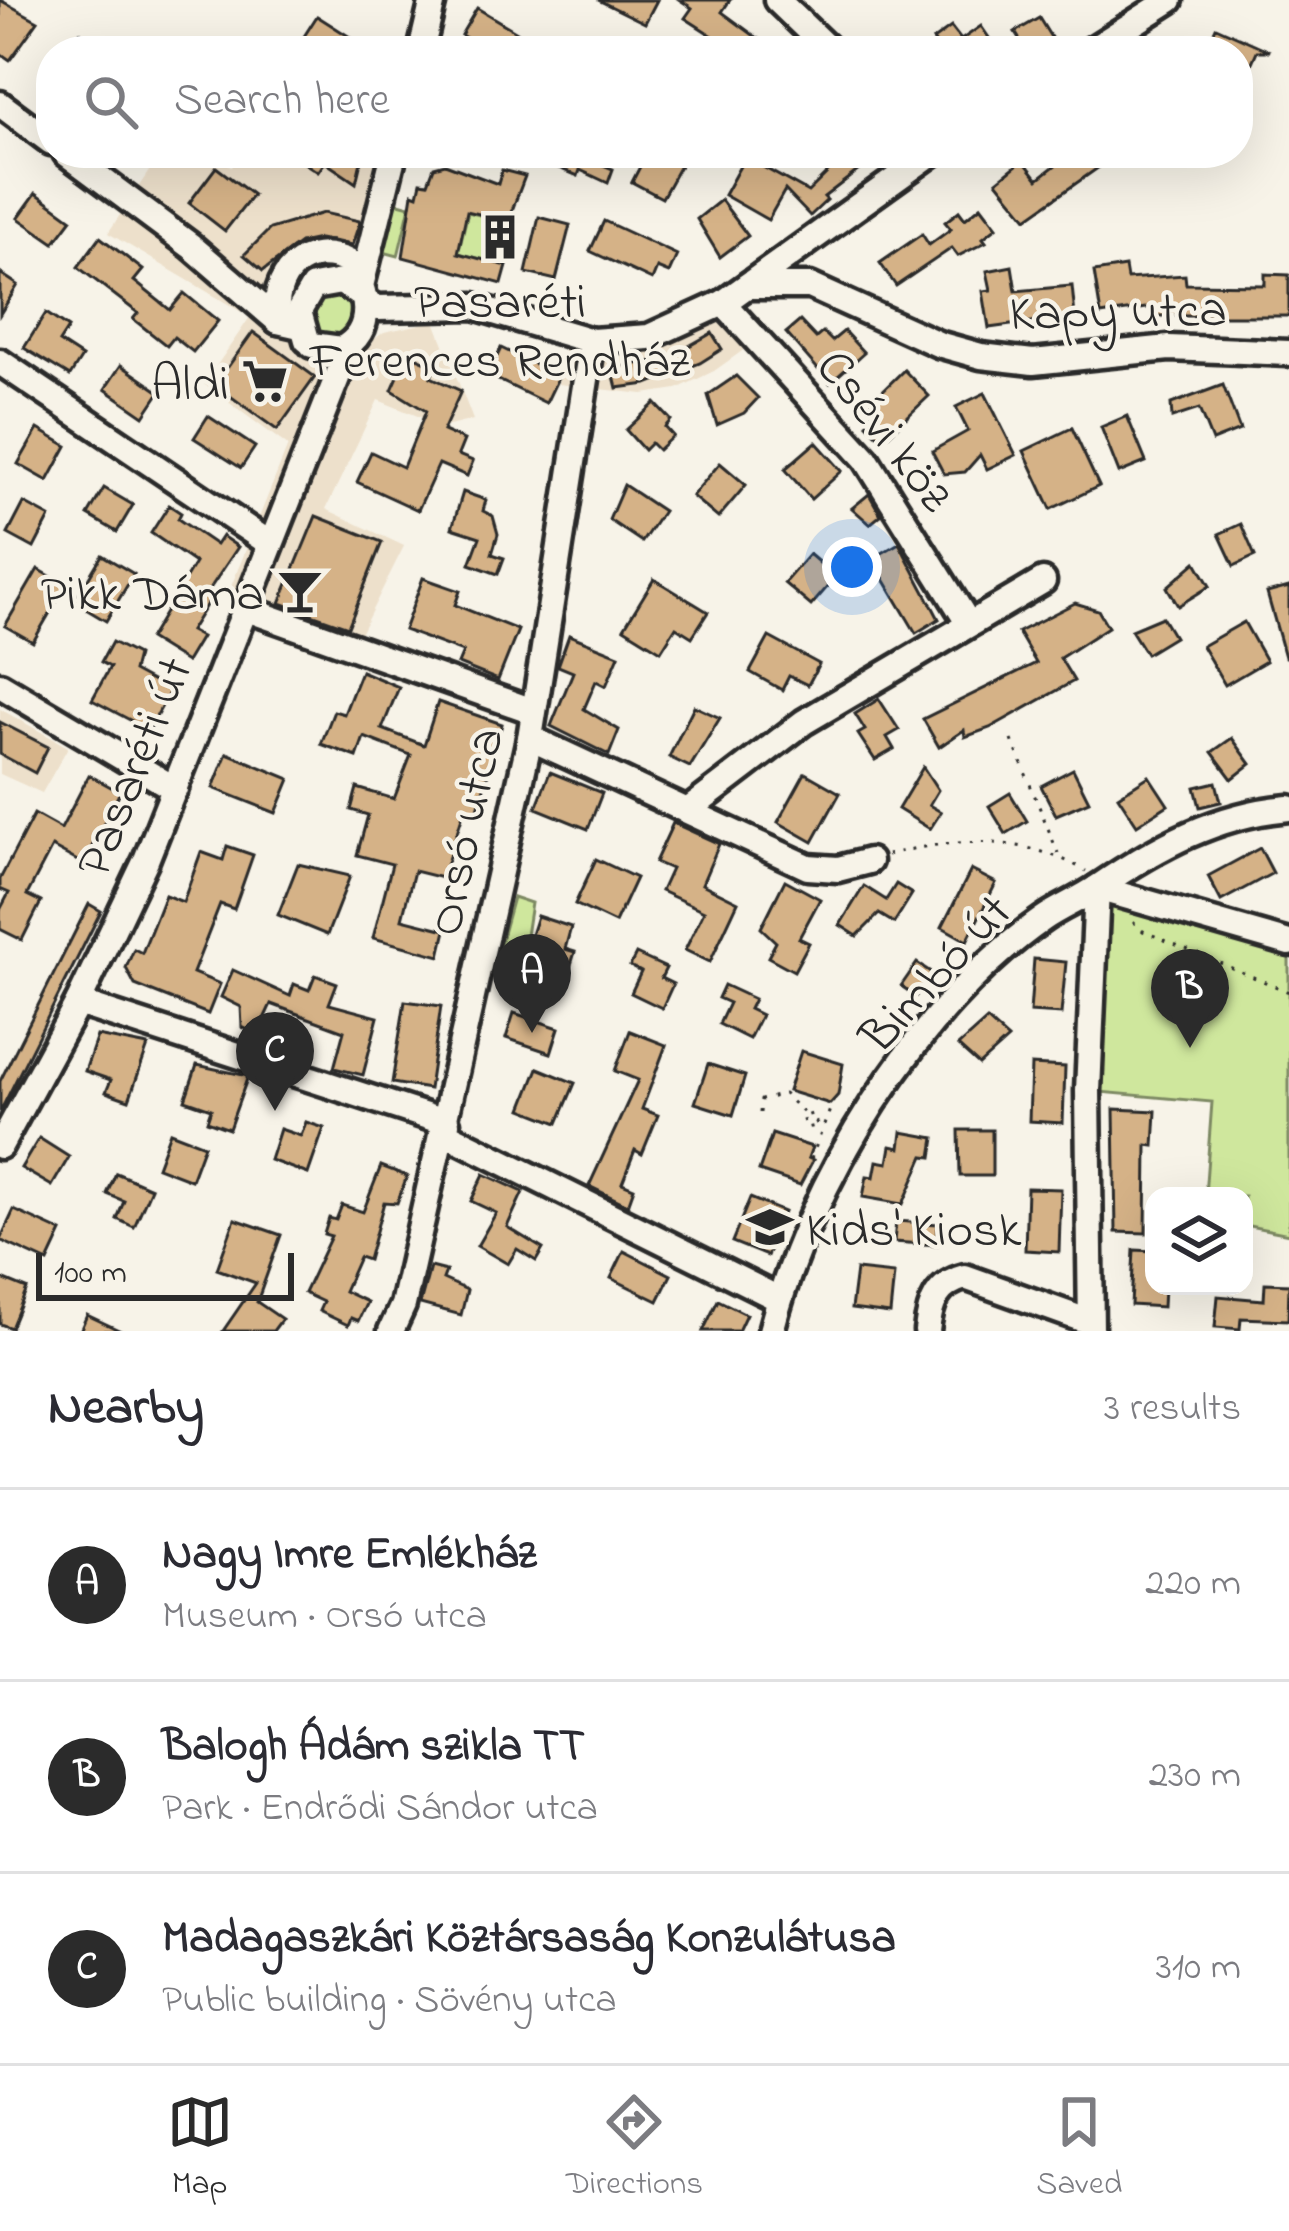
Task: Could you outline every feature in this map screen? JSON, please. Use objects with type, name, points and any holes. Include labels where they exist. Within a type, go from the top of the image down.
[{"type":"street","points":[[425,36],[433,0]]},
{"type":"street","points":[[777,0],[814,36]]},
{"type":"street","points":[[1114,36],[1170,0]]},
{"type":"street","points":[[0,104],[36,131]]},
{"type":"street","points":[[86,168],[297,331],[331,351],[453,304]]},
{"type":"street","points":[[354,341],[355,287],[390,168]]},
{"type":"street","points":[[274,294],[279,279],[306,261],[338,256],[355,287],[379,308],[453,304],[507,313],[592,341],[649,337],[723,303],[906,168]]},
{"type":"street","points":[[191,246],[274,294],[306,293],[322,283],[355,287]]},
{"type":"street","name":"Kapy utca","points":[[747,286],[810,286],[938,344],[982,356],[1033,362],[1169,348],[1289,353]]},
{"type":"street","points":[[297,331],[306,293]]},
{"type":"street","name":"Pasaréti út","points":[[274,294],[324,374],[322,409]]},
{"type":"street","name":"Csévi köz","points":[[723,303],[866,459],[967,621]]},
{"type":"street","name":"Pasaréti út","points":[[0,1146],[78,1003],[175,789],[322,409],[354,341]]},
{"type":"street","name":"Orsó utca","points":[[391,1331],[403,1305],[446,1128],[530,738],[592,341]]},
{"type":"street","points":[[0,362],[269,543]]},
{"type":"street","points":[[690,809],[766,747],[967,621],[1043,581]]},
{"type":"street","points":[[244,608],[533,711]]},
{"type":"street","points":[[0,685],[175,789]]},
{"type":"street","points":[[530,738],[808,867],[838,869],[869,860]]},
{"type":"street","name":"Bimbó út","points":[[771,1331],[779,1300],[842,1158],[907,1055],[992,961],[1043,919],[1097,888],[1132,860],[1253,811],[1289,808]]},
{"type":"street","points":[[927,1331],[936,1295],[947,1281],[965,1276],[1091,1326],[1088,1091],[1097,888],[1289,943]]},
{"type":"street","points":[[78,1003],[446,1128],[779,1300]]},
{"type":"street","points":[[895,1104],[914,1068],[907,1055]]},
{"type":"path","points":[[1012,740],[1059,855]]},
{"type":"path","points":[[869,860],[951,842],[989,842],[1059,855],[1088,872],[1097,888]]},
{"type":"path","points":[[1128,917],[1143,931],[1289,992]]},
{"type":"path","points":[[760,1113],[761,1100],[784,1094],[820,1125]]},
{"type":"path","points":[[811,1159],[820,1125],[836,1094]]},
{"type":"path","points":[[805,1114],[801,1122],[806,1128],[820,1125]]},
{"type":"shaded area","points":[[151,168],[374,168],[352,255],[280,269],[251,300],[344,374],[357,352],[384,332],[435,321],[473,420],[445,427],[378,400],[326,509],[404,546],[356,642],[228,594],[288,446],[204,384],[250,317],[108,233]]},
{"type":"shaded area","points":[[712,293],[745,349],[714,371],[677,389],[643,394],[558,384],[569,325],[605,331],[637,327],[677,314]]},
{"type":"shaded area","points":[[0,709],[68,747],[42,793],[0,774]]},
{"type":"green space","points":[[395,202],[410,206],[398,256],[383,252]]},
{"type":"green space","points":[[468,212],[499,220],[489,261],[458,253]]},
{"type":"green space","points":[[329,291],[351,298],[358,312],[344,338],[321,338],[310,327],[311,304]]},
{"type":"green space","points":[[1097,888],[1289,943],[1289,1234],[1253,1227],[1253,1187],[1206,1187],[1212,1102],[1088,1091]]},
{"type":"green space","points":[[513,897],[531,903],[519,982],[493,970]]},
{"type":"building","points":[[0,0],[38,21],[10,60],[0,53]]},
{"type":"building","points":[[598,0],[657,0],[645,23]]},
{"type":"building","points":[[680,0],[730,0],[722,12],[755,36],[713,36],[685,18],[692,8]]},
{"type":"building","points":[[477,8],[517,32],[515,36],[461,35]]},
{"type":"building","points":[[317,16],[348,36],[304,36]]},
{"type":"building","points":[[1039,18],[1050,36],[1018,36],[1015,32]]},
{"type":"building","points":[[981,26],[988,36],[967,36]]},
{"type":"building","points":[[1216,27],[1236,36],[1212,36]]},
{"type":"building","points":[[215,168],[253,195],[225,231],[189,203]]},
{"type":"building","points":[[334,168],[360,168],[356,183]]},
{"type":"building","points":[[434,168],[456,168],[498,184],[502,170],[525,176],[508,221],[467,211],[458,253],[507,266],[502,284],[403,257],[413,193],[418,195],[421,182],[428,183]]},
{"type":"building","points":[[559,168],[613,169],[608,183],[580,170],[578,176]]},
{"type":"building","points":[[639,168],[679,168],[662,198],[632,182]]},
{"type":"building","points":[[739,168],[765,168],[808,192],[828,172],[825,168],[862,168],[824,197],[827,200],[810,216],[785,190],[768,220],[724,195]]},
{"type":"building","points":[[1013,168],[1029,168],[1038,179],[1052,168],[1098,168],[1027,218],[997,181]]},
{"type":"building","points":[[36,193],[72,219],[54,243],[18,218]]},
{"type":"building","points":[[721,200],[748,236],[720,257],[697,219]]},
{"type":"building","points":[[981,206],[997,227],[983,238],[986,242],[958,256],[952,248],[896,286],[880,263],[922,234],[929,245],[951,229],[945,222],[959,211],[965,219]]},
{"type":"building","points":[[323,213],[360,221],[352,245],[319,239],[300,243],[263,271],[244,255],[270,229]]},
{"type":"building","points":[[539,217],[570,225],[556,280],[526,273]]},
{"type":"building","points":[[604,221],[677,255],[669,273],[657,268],[652,280],[590,251]]},
{"type":"building","points":[[100,237],[143,270],[134,281],[170,310],[184,293],[218,321],[193,352],[174,337],[167,346],[133,319],[138,313],[78,267]]},
{"type":"building","points":[[1012,266],[1016,291],[1072,286],[1075,316],[989,328],[983,291],[991,290],[987,271]]},
{"type":"building","points":[[1125,267],[1127,279],[1185,275],[1186,284],[1265,285],[1265,274],[1289,275],[1289,316],[1152,316],[1152,307],[1101,315],[1094,272]]},
{"type":"building","points":[[0,273],[18,285],[0,314]]},
{"type":"building","points":[[46,313],[68,328],[59,342],[82,357],[70,376],[24,348]]},
{"type":"building","points":[[800,321],[816,338],[823,332],[832,341],[844,331],[864,353],[830,383],[786,333]]},
{"type":"building","name":"Aldi","points":[[253,332],[315,377],[277,430],[215,385]]},
{"type":"building","points":[[712,333],[722,349],[700,363],[647,384],[617,388],[612,368],[666,359]]},
{"type":"building","points":[[501,348],[559,376],[546,403],[488,375]]},
{"type":"building","points":[[408,354],[436,366],[431,377],[461,391],[443,431],[464,440],[458,455],[473,461],[467,476],[439,464],[418,510],[357,482],[371,452],[403,467],[426,411],[392,390]]},
{"type":"building","points":[[121,365],[160,392],[144,416],[105,389]]},
{"type":"building","points":[[904,370],[929,396],[883,440],[867,424],[876,415],[867,406]]},
{"type":"building","points":[[736,376],[758,398],[744,413],[717,425],[708,395]]},
{"type":"building","points":[[1223,385],[1240,430],[1212,441],[1199,409],[1172,418],[1171,404]]},
{"type":"building","points":[[985,393],[1016,455],[987,469],[980,455],[965,472],[944,474],[932,451],[968,431],[956,407]]},
{"type":"building","points":[[655,403],[671,420],[665,427],[673,436],[658,450],[651,443],[644,450],[626,430]]},
{"type":"building","points":[[208,416],[255,447],[241,468],[194,438]]},
{"type":"building","points":[[1127,416],[1146,462],[1119,473],[1101,427]]},
{"type":"building","points":[[1072,428],[1099,486],[1051,509],[1024,451]]},
{"type":"building","points":[[38,429],[67,446],[48,481],[18,464]]},
{"type":"building","points":[[816,442],[842,471],[811,499],[785,469]]},
{"type":"building","points":[[720,463],[746,485],[718,518],[692,496]]},
{"type":"building","points":[[624,485],[663,511],[642,542],[609,520]]},
{"type":"building","points":[[104,488],[133,505],[117,532],[88,515]]},
{"type":"building","points":[[463,492],[486,500],[483,511],[493,516],[498,534],[492,554],[504,558],[498,574],[470,564],[480,537],[452,528]]},
{"type":"building","points":[[869,494],[881,515],[870,524],[852,508]]},
{"type":"building","points":[[24,503],[50,517],[34,548],[8,534]]},
{"type":"building","points":[[169,505],[181,513],[178,519],[216,545],[222,536],[238,547],[205,596],[210,599],[190,631],[201,637],[186,662],[149,639],[195,563],[151,533]]},
{"type":"building","points":[[316,516],[382,542],[348,627],[280,603]]},
{"type":"building","points":[[1241,524],[1255,556],[1234,566],[1219,534]]},
{"type":"building","points":[[899,543],[939,619],[916,633],[872,559]]},
{"type":"building","points":[[809,554],[836,577],[811,606],[784,583]]},
{"type":"building","points":[[102,555],[134,574],[106,621],[74,602]]},
{"type":"building","points":[[1196,562],[1210,586],[1178,606],[1167,587]]},
{"type":"building","points":[[38,569],[66,585],[33,642],[5,626]]},
{"type":"building","points":[[423,578],[460,591],[455,605],[518,630],[498,680],[458,664],[463,652],[404,630]]},
{"type":"building","points":[[654,579],[708,612],[692,637],[676,627],[661,651],[624,628]]},
{"type":"building","points":[[1289,587],[1289,657],[1285,657],[1267,593]]},
{"type":"building","points":[[1075,603],[1098,610],[1108,627],[1060,658],[1074,681],[990,728],[965,737],[964,730],[939,747],[923,719],[1036,663],[1018,632]]},
{"type":"building","points":[[1162,617],[1174,637],[1146,654],[1131,630]]},
{"type":"building","points":[[1244,622],[1266,661],[1225,685],[1202,646]]},
{"type":"building","points":[[569,635],[619,655],[606,686],[596,681],[584,709],[619,730],[609,755],[551,726],[573,672],[558,666]]},
{"type":"building","points":[[769,637],[819,664],[808,685],[789,676],[782,690],[750,672]]},
{"type":"building","points":[[112,642],[137,655],[133,671],[170,691],[149,730],[92,700],[110,667],[101,662]]},
{"type":"building","points":[[361,671],[399,687],[382,729],[424,745],[438,702],[502,724],[477,812],[465,808],[442,878],[414,871],[402,919],[446,930],[440,956],[373,938],[392,864],[357,855],[368,815],[351,810],[357,788],[394,799],[411,755],[364,737],[357,757],[321,744],[334,711],[344,714]]},
{"type":"building","points":[[879,699],[899,730],[887,737],[894,749],[875,760],[858,734],[865,730],[855,714]]},
{"type":"building","points":[[694,706],[720,718],[690,767],[669,757]]},
{"type":"building","points":[[0,722],[48,747],[35,773],[0,754]]},
{"type":"building","points":[[1232,738],[1251,764],[1232,779],[1212,752]]},
{"type":"building","points":[[227,753],[290,779],[276,813],[213,788]]},
{"type":"building","points":[[923,767],[938,790],[929,805],[941,812],[930,829],[898,809]]},
{"type":"building","points":[[1073,769],[1089,801],[1056,815],[1041,786]]},
{"type":"building","points":[[550,772],[602,793],[588,829],[536,808]]},
{"type":"building","points":[[805,773],[840,793],[813,842],[778,822]]},
{"type":"building","points":[[89,775],[120,792],[83,864],[52,847],[27,895],[41,902],[22,940],[0,929],[0,910],[9,893],[0,889],[0,879],[34,814],[61,829]]},
{"type":"building","points":[[1149,776],[1168,805],[1137,825],[1118,796]]},
{"type":"building","points":[[1216,782],[1221,802],[1200,807],[1195,787]]},
{"type":"building","points":[[1010,793],[1027,821],[1006,834],[989,806]]},
{"type":"building","points":[[673,823],[719,844],[702,884],[738,902],[710,962],[685,950],[704,911],[661,891],[671,869],[655,862]]},
{"type":"building","points":[[227,846],[253,855],[234,909],[220,904],[193,973],[220,984],[208,1014],[135,985],[126,968],[134,949],[142,953],[165,895],[183,902],[201,852],[223,860]]},
{"type":"building","points":[[1260,848],[1273,873],[1221,901],[1208,876]]},
{"type":"building","points":[[596,859],[636,878],[615,923],[575,904]]},
{"type":"building","points":[[298,864],[350,876],[327,935],[278,915]]},
{"type":"building","points":[[971,870],[996,883],[967,941],[942,927]]},
{"type":"building","points":[[785,880],[820,899],[799,938],[809,943],[794,971],[768,957],[776,942],[761,928]]},
{"type":"building","points":[[896,884],[912,894],[894,923],[879,914],[857,936],[840,925],[864,886],[886,900]]},
{"type":"building","points":[[89,904],[101,911],[0,1112],[0,1081]]},
{"type":"building","points":[[537,916],[571,927],[565,949],[575,952],[568,974],[533,963],[540,941],[530,938]]},
{"type":"building","points":[[636,954],[666,968],[661,978],[673,984],[662,1008],[631,993],[641,972],[630,966]]},
{"type":"building","points":[[1034,959],[1066,962],[1061,1014],[1030,1012]]},
{"type":"building","points":[[917,963],[932,973],[916,996],[901,986]]},
{"type":"building","points":[[233,970],[290,996],[294,984],[309,990],[315,975],[337,983],[329,1004],[378,1017],[363,1075],[334,1068],[344,1031],[271,1004],[257,1034],[242,1027],[241,1007],[221,997]]},
{"type":"building","points":[[724,985],[754,999],[749,1009],[761,1015],[749,1039],[719,1024],[729,1003],[718,998]]},
{"type":"building","points":[[405,1001],[441,1006],[429,1089],[392,1083]]},
{"type":"building","points":[[514,1013],[559,1028],[551,1053],[506,1038]]},
{"type":"building","points":[[987,1020],[1008,1039],[979,1065],[958,1046]]},
{"type":"building","points":[[630,1031],[666,1045],[642,1109],[658,1115],[642,1154],[635,1150],[622,1183],[634,1188],[628,1205],[589,1186],[638,1080],[615,1071]]},
{"type":"building","points":[[97,1036],[148,1046],[129,1100],[106,1092],[111,1080],[85,1071]]},
{"type":"building","points":[[801,1051],[843,1064],[838,1095],[830,1104],[788,1091]]},
{"type":"building","points":[[708,1064],[745,1076],[733,1115],[695,1103]]},
{"type":"building","points":[[197,1065],[248,1076],[229,1129],[207,1121],[211,1109],[185,1100]]},
{"type":"building","points":[[1031,1065],[1065,1067],[1063,1123],[1029,1121]]},
{"type":"building","points":[[538,1068],[575,1083],[558,1123],[522,1109]]},
{"type":"building","points":[[1114,1109],[1156,1111],[1154,1146],[1147,1145],[1145,1233],[1116,1232]]},
{"type":"building","points":[[306,1122],[324,1128],[308,1174],[270,1160],[280,1129],[301,1136]]},
{"type":"building","points":[[959,1130],[992,1130],[992,1176],[960,1176]]},
{"type":"building","points":[[170,1132],[204,1145],[191,1180],[157,1167]]},
{"type":"building","points":[[902,1132],[935,1138],[932,1157],[924,1156],[903,1204],[863,1197],[867,1176],[874,1177],[877,1161],[888,1163],[891,1146],[900,1148]]},
{"type":"building","points":[[772,1134],[812,1147],[808,1158],[813,1160],[800,1185],[759,1171]]},
{"type":"building","points":[[39,1138],[69,1157],[52,1186],[21,1168]]},
{"type":"building","points":[[381,1166],[407,1176],[397,1203],[384,1202],[368,1260],[359,1257],[344,1291],[367,1302],[358,1321],[351,1318],[348,1325],[319,1311],[323,1302],[304,1293],[331,1236],[324,1234],[329,1218],[336,1220],[342,1205],[363,1212]]},
{"type":"building","points":[[116,1173],[151,1188],[134,1227],[117,1219],[124,1201],[107,1194]]},
{"type":"building","points":[[484,1174],[523,1192],[507,1227],[543,1249],[536,1261],[517,1249],[508,1264],[477,1246],[496,1213],[471,1201]]},
{"type":"building","points":[[1027,1188],[1061,1189],[1059,1252],[1025,1250]]},
{"type":"building","points":[[750,1198],[784,1212],[767,1256],[732,1242]]},
{"type":"building","points":[[14,1210],[62,1232],[48,1262],[0,1240]]},
{"type":"building","points":[[235,1219],[281,1235],[257,1302],[282,1319],[273,1331],[223,1331],[256,1283],[217,1269]]},
{"type":"building","points":[[896,1221],[938,1224],[937,1245],[894,1242]]},
{"type":"building","points":[[1134,1250],[1145,1251],[1145,1295],[1164,1295],[1163,1307],[1131,1305]]},
{"type":"building","points":[[624,1251],[671,1275],[658,1301],[611,1278]]},
{"type":"building","points":[[430,1267],[446,1271],[443,1279],[467,1290],[461,1315],[420,1304]]},
{"type":"building","points":[[856,1270],[894,1274],[890,1314],[851,1309]]},
{"type":"building","points":[[0,1278],[27,1289],[11,1328],[0,1324]]},
{"type":"building","points":[[1265,1283],[1289,1284],[1288,1320],[1241,1318],[1240,1329],[1215,1327],[1218,1296],[1264,1300]]},
{"type":"building","points":[[718,1300],[746,1314],[738,1331],[703,1331]]},
{"type":"building","points":[[87,1315],[121,1331],[80,1331]]},
{"type":"place","name":"Pasaréti Ferences Rendház","points":[[500,237]]},
{"type":"place","name":"Aldi","points":[[265,381]]},
{"type":"place","name":"Pikk Dáma","points":[[300,591]]},
{"type":"place","name":"Nagy Imre Emlékház","points":[[532,1033]]},
{"type":"place","name":"Balogh Ádám szikla TT","points":[[1190,1048]]},
{"type":"place","name":"Madagaszkári Köztársaság Konzulátusa","points":[[275,1111]]},
{"type":"place","name":"Kids' Kiosk","points":[[770,1227]]}]
